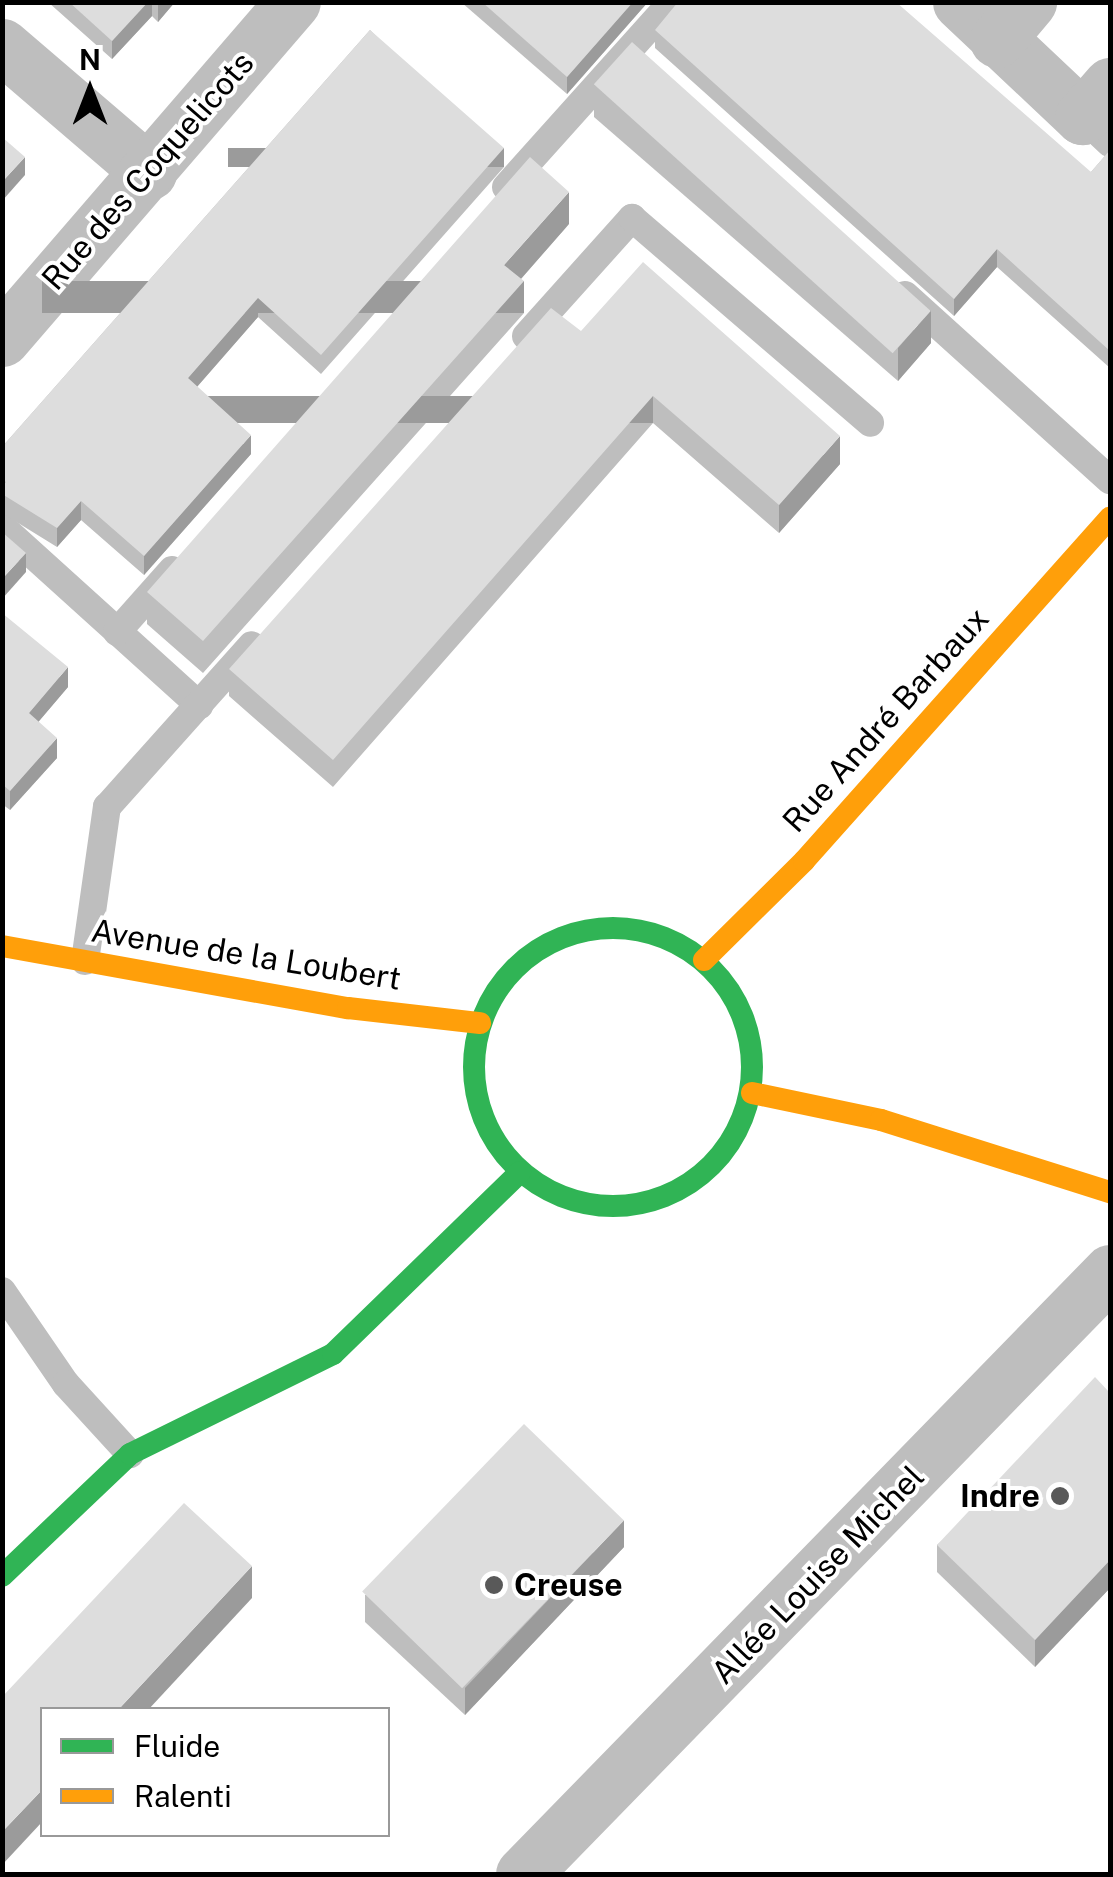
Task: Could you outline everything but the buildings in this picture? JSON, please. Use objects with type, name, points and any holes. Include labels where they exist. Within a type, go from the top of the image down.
[{"type":"street","name":"Rue des Coquelicots","points":[[2,339],[293,2]]},
{"type":"street","points":[[995,15],[1101,115]]},
{"type":"street","points":[[2,46],[148,172]]},
{"type":"street","name":"Rue André Barbaux","points":[[704,960],[804,860],[1110,518]]},
{"type":"street","points":[[594,928],[633,928],[671,939],[704,960],[736,997],[752,1044],[752,1094],[724,1152],[702,1176],[659,1200],[611,1207],[562,1197],[520,1172],[494,1142],[478,1104],[473,1064],[480,1024],[497,988],[523,960],[556,939],[594,928]]},
{"type":"street","name":"Avenue de la Loubert","points":[[2,946],[348,1008],[480,1024]]},
{"type":"street","points":[[752,1094],[881,1120],[1110,1192]]},
{"type":"street","points":[[2,1576],[130,1454],[240,1405],[333,1354],[520,1172]]},
{"type":"street","name":"Allée Louise Michel","points":[[523,1874],[1110,1272]]},
{"type":"lane","points":[[484,212],[672,2]]},
{"type":"lane","points":[[628,47],[657,74]]},
{"type":"lane","points":[[500,366],[632,218],[870,423]]},
{"type":"lane","points":[[876,270],[1110,480]]},
{"type":"lane","points":[[2,527],[198,705]]},
{"type":"lane","points":[[118,632],[196,542]]},
{"type":"lane","points":[[85,961],[106,807],[277,617]]},
{"type":"lane","points":[[2,1291],[66,1384],[130,1454]]},
{"type":"traffic: fast","points":[[613,928],[640,930],[666,938],[711,969],[742,1014],[750,1040],[752,1067],[750,1094],[742,1120],[711,1165],[666,1196],[640,1204],[613,1206],[586,1204],[560,1196],[515,1165],[484,1120],[476,1094],[474,1067],[476,1040],[484,1014],[515,969],[560,938],[586,930],[613,928]]},
{"type":"traffic: fast","points":[[2,1576],[130,1454],[333,1354],[520,1172]]},
{"type":"traffic: slow","points":[[704,960],[804,861],[1110,518]]},
{"type":"traffic: slow","points":[[2,946],[348,1008],[480,1023]]},
{"type":"traffic: slow","points":[[752,1093],[881,1120],[1110,1192]]},
{"type":"place","name":"Indre","points":[[1060,1496]]},
{"type":"place","name":"Creuse","points":[[494,1585]]}]
